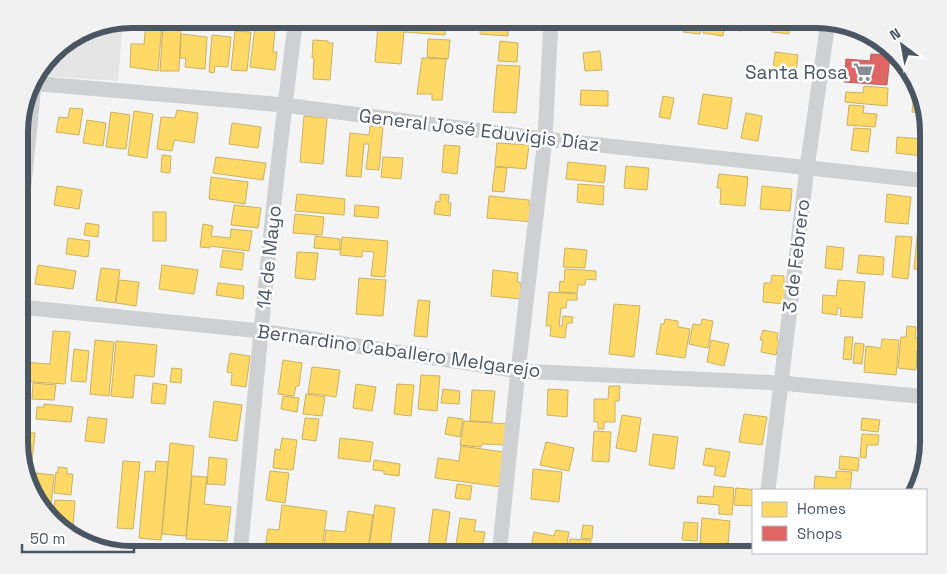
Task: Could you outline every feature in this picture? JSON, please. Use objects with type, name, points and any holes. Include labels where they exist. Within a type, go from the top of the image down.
[{"type":"street","name":"14 de Mayo","points":[[241,546],[284,105],[295,28]]},
{"type":"street","points":[[500,546],[545,139],[551,28]]},
{"type":"street","name":"3 de Febrero","points":[[768,489],[807,168],[827,28]]},
{"type":"street","name":"General José Eduvigis Díaz","points":[[40,82],[284,105],[545,139],[919,180]]},
{"type":"street","points":[[28,136],[31,105]]},
{"type":"street","name":"Bernardino Caballero Melgarejo","points":[[28,308],[261,331],[518,371],[781,383],[919,396]]},
{"type":"shaded area","points":[[122,28],[118,81],[44,76],[63,53],[79,41],[104,31]]},
{"type":"building: Homes","points":[[146,28],[162,28],[158,71],[130,67],[131,44],[144,44]]},
{"type":"building: Homes","points":[[163,28],[181,28],[179,71],[160,71]]},
{"type":"building: Homes","points":[[255,28],[275,28],[273,52],[277,52],[275,70],[250,67]]},
{"type":"building: Homes","points":[[378,28],[446,28],[445,35],[404,32],[401,64],[375,62]]},
{"type":"building: Homes","points":[[480,28],[508,28],[508,36],[480,34]]},
{"type":"building: Homes","points":[[684,28],[701,28],[700,34],[683,32]]},
{"type":"building: Homes","points":[[704,28],[724,28],[723,36],[703,33]]},
{"type":"building: Homes","points":[[726,28],[742,28],[741,31]]},
{"type":"building: Homes","points":[[772,28],[789,28],[789,34],[772,32]]},
{"type":"building: Homes","points":[[235,31],[251,32],[247,71],[231,70]]},
{"type":"building: Homes","points":[[181,34],[207,37],[205,69],[185,67],[186,58],[180,58]]},
{"type":"building: Homes","points":[[212,35],[231,37],[228,67],[215,66],[214,73],[209,72]]},
{"type":"building: Homes","points":[[428,39],[450,40],[448,59],[427,57]]},
{"type":"building: Homes","points":[[313,40],[333,43],[330,80],[313,79]]},
{"type":"building: Homes","points":[[500,41],[518,43],[517,62],[498,61]]},
{"type":"building: Homes","points":[[600,51],[602,70],[585,71],[583,53]]},
{"type":"building: Homes","points":[[775,52],[798,55],[796,72],[773,70]]},
{"type":"building: Homes","points":[[422,58],[446,59],[442,100],[432,100],[432,94],[417,94]]},
{"type":"building: Homes","points":[[497,65],[520,66],[516,113],[493,112]]},
{"type":"building: Homes","points":[[864,86],[888,88],[887,106],[845,102],[846,92],[863,93]]},
{"type":"building: Homes","points":[[581,90],[608,91],[608,106],[580,105]]},
{"type":"building: Homes","points":[[703,94],[732,98],[727,129],[698,124]]},
{"type":"building: Homes","points":[[663,96],[674,98],[670,119],[659,117]]},
{"type":"building: Homes","points":[[914,97],[918,113],[912,112]]},
{"type":"building: Homes","points":[[849,105],[864,106],[863,113],[877,114],[875,127],[847,125]]},
{"type":"building: Homes","points":[[70,108],[83,109],[79,135],[56,132],[59,117],[68,118]]},
{"type":"building: Homes","points":[[177,110],[198,113],[194,143],[174,140],[172,151],[157,149],[161,117],[175,118]]},
{"type":"building: Homes","points":[[134,111],[153,114],[147,158],[128,155]]},
{"type":"building: Homes","points":[[111,112],[130,115],[126,149],[106,147]]},
{"type":"building: Homes","points":[[746,113],[762,116],[758,141],[741,138]]},
{"type":"building: Homes","points":[[304,116],[327,118],[323,164],[300,162]]},
{"type":"building: Homes","points":[[87,120],[106,123],[103,146],[83,143]]},
{"type":"building: Homes","points":[[232,123],[261,127],[258,148],[229,144]]},
{"type":"building: Homes","points":[[370,126],[383,127],[379,170],[366,169],[369,144],[364,144],[361,177],[346,176],[350,133],[369,135]]},
{"type":"building: Homes","points":[[854,128],[871,129],[868,152],[851,150]]},
{"type":"building: Homes","points":[[897,137],[919,139],[919,156],[896,153]]},
{"type":"building: Homes","points":[[497,143],[529,145],[526,169],[495,166]]},
{"type":"building: Homes","points":[[444,145],[460,146],[457,174],[442,172]]},
{"type":"building: Homes","points":[[162,155],[171,156],[170,173],[161,172]]},
{"type":"building: Homes","points":[[216,157],[266,163],[263,180],[213,173]]},
{"type":"building: Homes","points":[[383,157],[403,158],[401,179],[381,177]]},
{"type":"building: Homes","points":[[568,162],[606,166],[604,183],[566,179]]},
{"type":"building: Homes","points":[[626,166],[649,168],[647,190],[624,188]]},
{"type":"building: Homes","points":[[495,167],[507,168],[504,192],[492,191]]},
{"type":"building: Homes","points":[[719,174],[748,177],[745,206],[720,204],[721,188],[717,188]]},
{"type":"building: Homes","points":[[211,177],[248,182],[245,204],[209,199]]},
{"type":"building: Homes","points":[[578,184],[604,186],[603,205],[577,202]]},
{"type":"building: Homes","points":[[57,186],[82,190],[79,209],[54,205]]},
{"type":"building: Homes","points":[[762,186],[792,189],[790,211],[760,209]]},
{"type":"building: Homes","points":[[297,194],[345,199],[344,215],[295,211]]},
{"type":"building: Homes","points":[[440,194],[449,195],[448,203],[451,203],[450,216],[434,214],[436,201],[440,202]]},
{"type":"building: Homes","points":[[887,194],[911,197],[908,224],[885,222]]},
{"type":"building: Homes","points":[[489,196],[529,200],[529,206],[535,206],[533,222],[487,218]]},
{"type":"building: Homes","points":[[234,205],[261,208],[258,228],[231,225]]},
{"type":"building: Homes","points":[[355,205],[379,207],[378,218],[354,216]]},
{"type":"building: Homes","points":[[153,212],[166,212],[166,241],[153,241]]},
{"type":"building: Homes","points":[[295,214],[324,217],[322,235],[293,233]]},
{"type":"building: Homes","points":[[919,216],[919,269],[914,269]]},
{"type":"building: Homes","points":[[86,223],[99,225],[98,237],[84,235]]},
{"type":"building: Homes","points":[[203,224],[213,226],[211,236],[230,238],[231,229],[252,231],[249,251],[210,246],[210,248],[200,247]]},
{"type":"building: Homes","points":[[315,236],[340,239],[340,250],[314,248]]},
{"type":"building: Homes","points":[[896,236],[912,237],[908,279],[892,277]]},
{"type":"building: Homes","points":[[342,237],[388,241],[385,277],[371,276],[374,252],[362,251],[362,257],[340,255]]},
{"type":"building: Homes","points":[[68,238],[90,241],[88,257],[66,254]]},
{"type":"building: Homes","points":[[827,246],[844,248],[842,270],[825,268]]},
{"type":"building: Homes","points":[[565,248],[587,250],[585,268],[563,267]]},
{"type":"building: Homes","points":[[223,250],[244,253],[242,270],[220,267]]},
{"type":"building: Homes","points":[[297,252],[318,253],[315,280],[295,278]]},
{"type":"building: Homes","points":[[859,255],[884,257],[883,275],[857,273]]},
{"type":"building: Homes","points":[[38,265],[76,271],[73,289],[35,284]]},
{"type":"building: Homes","points":[[162,265],[198,270],[194,294],[159,289]]},
{"type":"building: Homes","points":[[101,268],[120,270],[115,303],[96,300]]},
{"type":"building: Homes","points":[[565,269],[596,271],[596,280],[586,279],[585,285],[578,285],[577,293],[559,292],[560,281],[564,282]]},
{"type":"building: Homes","points":[[493,270],[518,273],[517,282],[521,283],[520,299],[491,296]]},
{"type":"building: Homes","points":[[772,275],[784,276],[784,285],[786,285],[784,304],[763,302],[764,283],[771,283]]},
{"type":"building: Homes","points":[[359,278],[386,280],[383,316],[356,314]]},
{"type":"building: Homes","points":[[119,280],[139,282],[136,306],[116,303]]},
{"type":"building: Homes","points":[[838,280],[865,282],[862,318],[840,316],[841,308],[837,308],[837,315],[822,313],[823,295],[836,296]]},
{"type":"building: Homes","points":[[218,283],[244,286],[243,299],[216,295]]},
{"type":"building: Homes","points":[[549,292],[577,294],[577,300],[567,300],[566,308],[561,308],[559,326],[562,326],[563,316],[573,317],[572,323],[567,323],[565,338],[550,336],[551,326],[546,326]]},
{"type":"building: Homes","points":[[418,300],[430,301],[427,337],[414,336]]},
{"type":"building: Homes","points":[[614,304],[640,306],[634,357],[609,354]]},
{"type":"building: Homes","points":[[665,319],[678,321],[678,327],[690,329],[685,358],[656,354],[661,324],[664,324]]},
{"type":"building: Homes","points":[[702,319],[713,321],[708,348],[689,344],[693,324],[701,325]]},
{"type":"building: Homes","points":[[907,326],[916,327],[915,338],[919,338],[919,351],[917,351],[916,370],[898,368],[901,337],[906,337]]},
{"type":"building: Homes","points":[[763,330],[778,333],[777,340],[779,341],[776,355],[761,352],[763,340],[760,340]]},
{"type":"building: Homes","points":[[53,331],[70,332],[65,384],[28,382],[28,362],[50,364]]},
{"type":"building: Homes","points":[[845,337],[853,337],[851,360],[843,359]]},
{"type":"building: Homes","points":[[882,339],[899,340],[896,375],[864,372],[866,346],[881,348]]},
{"type":"building: Homes","points":[[95,340],[114,342],[109,396],[90,394]]},
{"type":"building: Homes","points":[[711,340],[729,344],[724,366],[707,362]]},
{"type":"building: Homes","points":[[116,341],[157,345],[154,377],[135,375],[133,398],[111,396]]},
{"type":"building: Homes","points":[[855,343],[864,344],[862,364],[853,363]]},
{"type":"building: Homes","points":[[74,349],[89,351],[86,382],[71,381]]},
{"type":"building: Homes","points":[[230,353],[250,356],[246,387],[231,385],[232,373],[227,372]]},
{"type":"building: Homes","points":[[283,360],[302,363],[299,386],[296,386],[294,396],[278,394]]},
{"type":"building: Homes","points":[[312,367],[340,370],[336,397],[308,393]]},
{"type":"building: Homes","points":[[172,368],[182,369],[181,383],[170,382]]},
{"type":"building: Homes","points":[[421,375],[440,376],[437,411],[418,409]]},
{"type":"building: Homes","points":[[33,383],[56,385],[54,400],[32,399]]},
{"type":"building: Homes","points":[[153,383],[167,385],[165,404],[151,403]]},
{"type":"building: Homes","points":[[356,384],[376,387],[372,411],[353,408]]},
{"type":"building: Homes","points":[[397,384],[414,385],[411,416],[394,414]]},
{"type":"building: Homes","points":[[609,386],[620,386],[619,401],[615,401],[615,422],[604,422],[604,429],[598,429],[598,422],[594,422],[594,399],[608,399]]},
{"type":"building: Homes","points":[[443,389],[460,391],[459,404],[441,403]]},
{"type":"building: Homes","points":[[548,389],[568,390],[567,417],[547,415]]},
{"type":"building: Homes","points":[[472,390],[495,391],[492,422],[470,421]]},
{"type":"building: Homes","points":[[306,394],[325,397],[322,416],[303,414]]},
{"type":"building: Homes","points":[[283,396],[299,398],[297,412],[281,409]]},
{"type":"building: Homes","points":[[214,401],[242,405],[237,441],[209,437]]},
{"type":"building: Homes","points":[[44,404],[73,407],[71,422],[36,419],[37,407],[44,407]]},
{"type":"building: Homes","points":[[744,414],[767,417],[762,445],[739,442]]},
{"type":"building: Homes","points":[[622,415],[641,418],[636,452],[616,448]]},
{"type":"building: Homes","points":[[88,417],[107,419],[104,443],[85,441]]},
{"type":"building: Homes","points":[[448,417],[463,419],[460,437],[445,434]]},
{"type":"building: Homes","points":[[305,418],[319,419],[316,441],[302,439]]},
{"type":"building: Homes","points":[[862,418],[880,420],[878,432],[861,430]]},
{"type":"building: Homes","points":[[464,421],[508,424],[507,445],[482,444],[481,447],[460,445]]},
{"type":"building: Homes","points":[[594,431],[611,432],[609,462],[592,461]]},
{"type":"building: Homes","points":[[28,433],[35,433],[32,461],[29,461],[28,456]]},
{"type":"building: Homes","points":[[653,434],[678,437],[674,469],[649,465]]},
{"type":"building: Homes","points":[[862,434],[879,435],[878,445],[867,445],[866,458],[860,457]]},
{"type":"building: Homes","points":[[282,438],[297,440],[293,470],[273,468],[275,449],[280,450]]},
{"type":"building: Homes","points":[[340,438],[373,442],[370,462],[338,458]]},
{"type":"building: Homes","points":[[546,442],[574,448],[569,471],[540,465]]},
{"type":"building: Homes","points":[[170,443],[194,446],[186,536],[162,534]]},
{"type":"building: Homes","points":[[461,446],[503,452],[501,487],[435,478],[438,458],[459,461]]},
{"type":"building: Homes","points":[[706,448],[730,452],[725,477],[714,475],[716,467],[703,465]]},
{"type":"building: Homes","points":[[840,456],[859,458],[858,471],[839,469]]},
{"type":"building: Homes","points":[[209,457],[227,459],[225,485],[207,484]]},
{"type":"building: Homes","points":[[374,460],[400,464],[399,476],[373,470]]},
{"type":"building: Homes","points":[[123,461],[140,462],[133,529],[117,528]]},
{"type":"building: Homes","points":[[156,461],[168,462],[161,540],[139,538],[145,471],[155,472]]},
{"type":"building: Homes","points":[[58,467],[67,468],[67,474],[73,474],[71,495],[54,493]]},
{"type":"building: Homes","points":[[533,469],[562,472],[559,502],[531,499]]},
{"type":"building: Homes","points":[[270,471],[289,473],[285,503],[266,500]]},
{"type":"building: Homes","points":[[836,471],[852,472],[850,489],[814,489],[815,476],[836,478]]},
{"type":"building: Homes","points":[[36,473],[54,475],[51,508],[38,489],[35,482]]},
{"type":"building: Homes","points":[[192,476],[207,477],[204,504],[231,507],[227,541],[186,539]]},
{"type":"building: Homes","points":[[457,484],[472,486],[470,500],[455,498]]},
{"type":"building: Homes","points":[[714,486],[734,488],[732,515],[719,514],[719,505],[697,503],[698,496],[713,497]]},
{"type":"building: Homes","points":[[736,488],[752,489],[752,506],[734,505]]},
{"type":"building: Homes","points":[[55,500],[75,501],[73,526],[68,525],[54,512]]},
{"type":"building: Homes","points":[[282,505],[327,511],[322,546],[265,546],[268,529],[279,530]]},
{"type":"building: Homes","points":[[375,505],[395,508],[390,546],[369,546]]},
{"type":"building: Homes","points":[[433,509],[450,512],[445,546],[428,546]]},
{"type":"building: Homes","points":[[348,511],[373,515],[368,546],[324,546],[326,530],[345,532]]},
{"type":"building: Homes","points":[[460,518],[476,520],[474,531],[485,532],[483,546],[456,546]]},
{"type":"building: Homes","points":[[702,518],[730,521],[728,546],[713,546],[700,543]]},
{"type":"building: Homes","points":[[684,522],[698,523],[697,541],[682,540]]},
{"type":"building: Homes","points":[[583,525],[593,526],[592,539],[581,538]]},
{"type":"building: Homes","points":[[556,530],[569,532],[567,546],[531,546],[534,532],[554,536]]},
{"type":"building: Homes","points":[[570,539],[591,540],[590,546],[569,546]]},
{"type":"building: Shops","points":[[871,54],[877,54],[877,70],[888,70],[887,85],[844,82],[846,59],[870,61]]},
{"type":"place","name":"Santa Rosa","points":[[863,72]]}]
